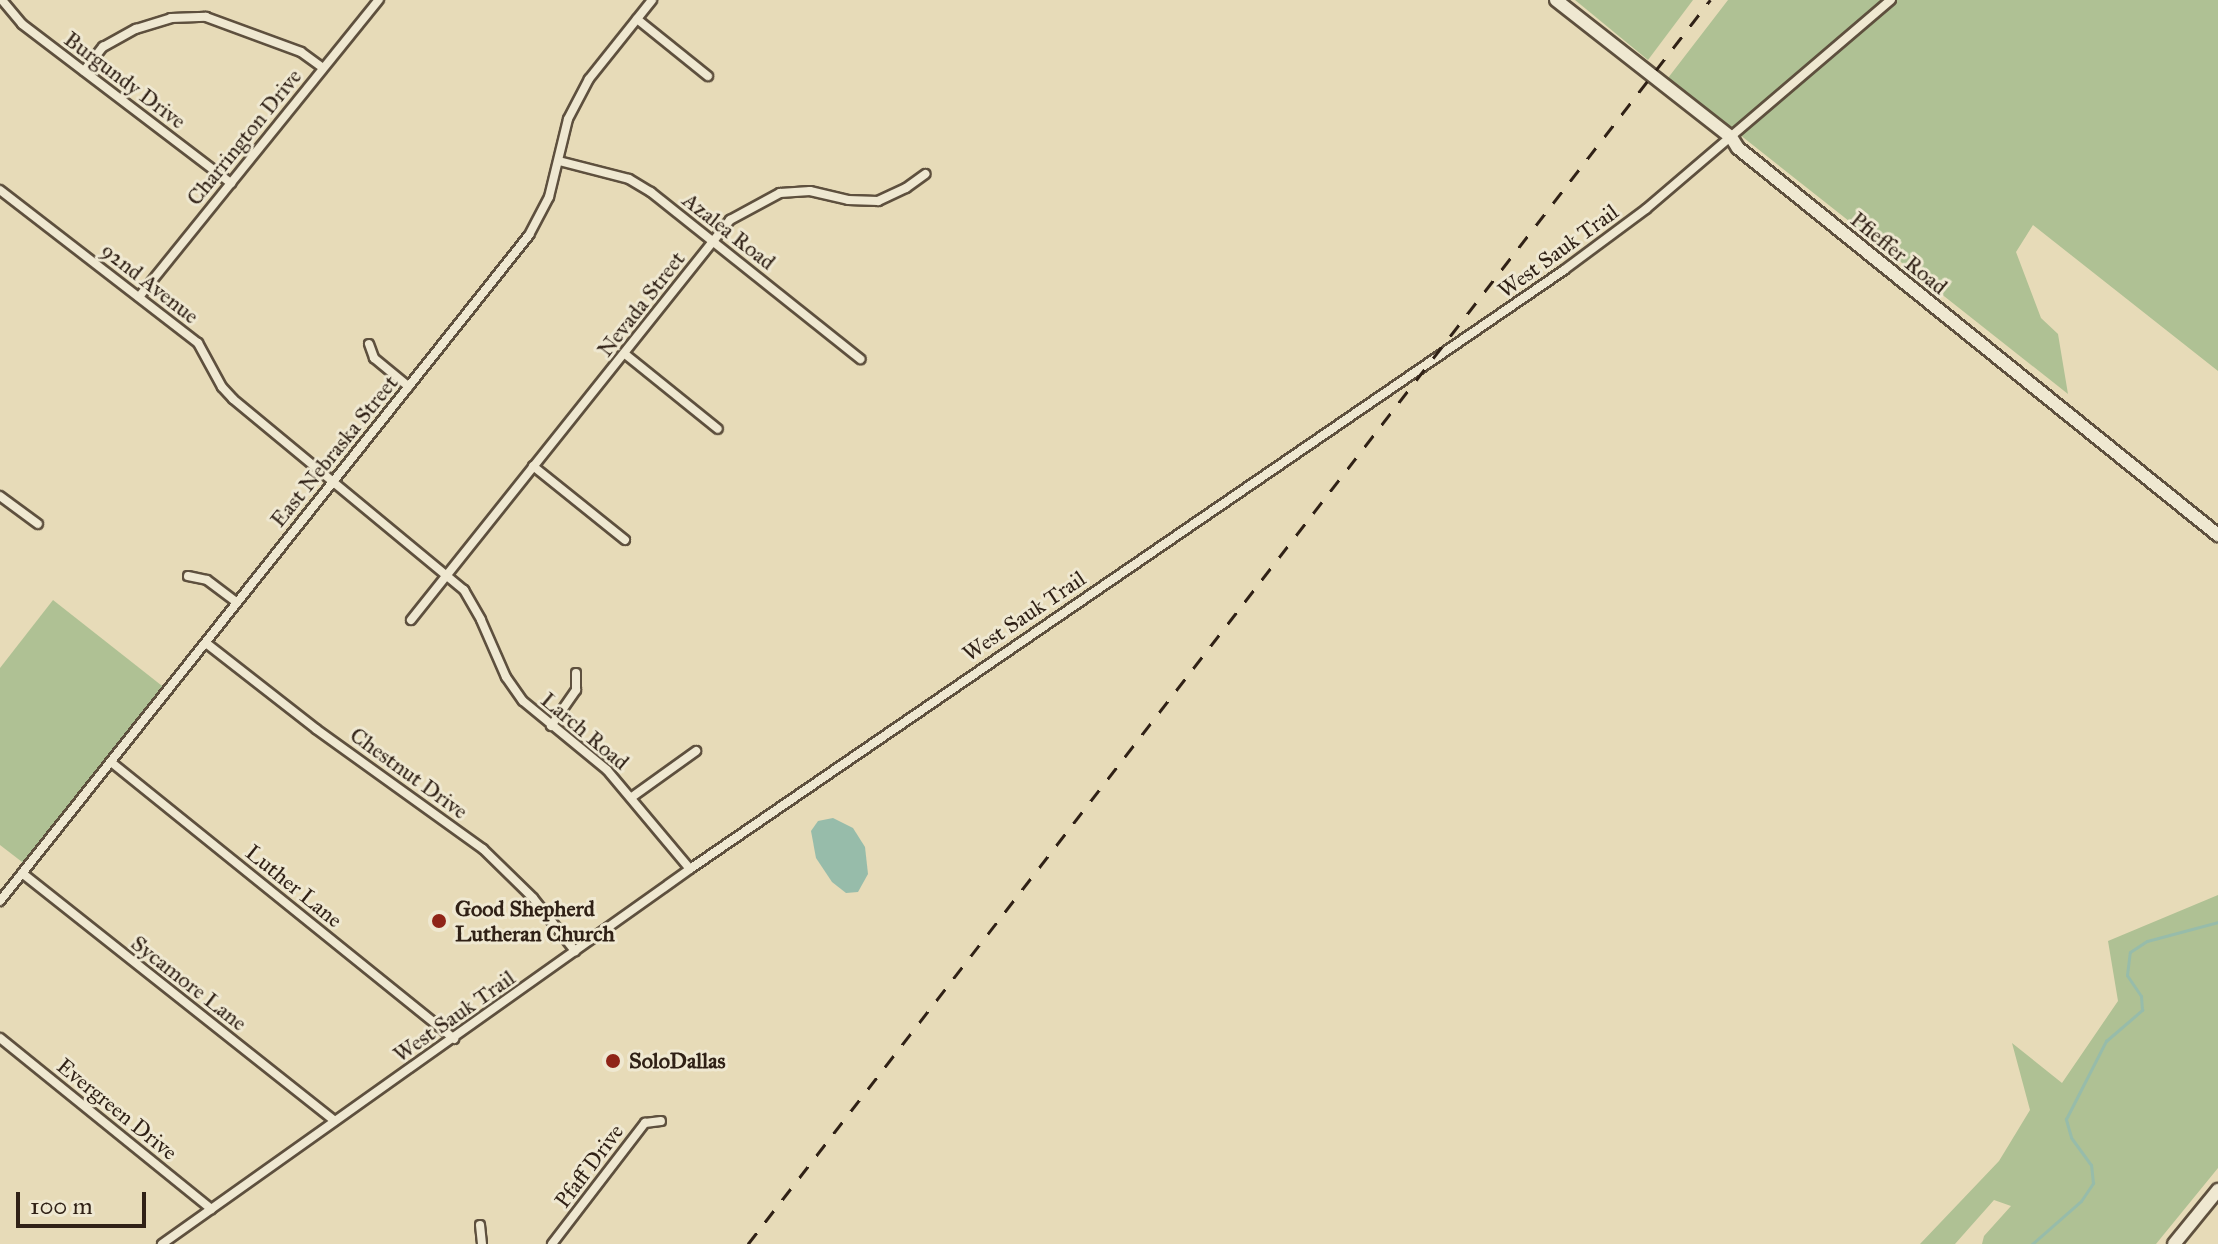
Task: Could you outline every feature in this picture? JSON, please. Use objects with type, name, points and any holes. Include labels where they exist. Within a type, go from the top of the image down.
[{"type":"street","name":"Burgundy Drive","points":[[2,0],[22,24],[231,183]]},
{"type":"street","name":"Charrington Drive","points":[[139,297],[379,0]]},
{"type":"street","name":"East Nebraska Street","points":[[0,901],[529,235],[549,197],[568,119],[589,79],[652,0]]},
{"type":"street","name":"Pfieffer Road","points":[[1556,0],[1731,137],[1738,148],[2218,535]]},
{"type":"street","name":"West Sauk Trail","points":[[162,1244],[690,869],[1013,645],[1485,327],[1646,209],[1891,0]]},
{"type":"street","points":[[84,71],[103,47],[136,29],[171,18],[206,17],[301,52],[323,68]]},
{"type":"street","points":[[637,19],[708,76]]},
{"type":"street","name":"Azalea Road","points":[[559,161],[629,179],[714,241],[860,359]]},
{"type":"street","name":"Nevada Street","points":[[411,620],[730,220],[780,193],[810,191],[848,200],[878,201],[906,188],[925,174]]},
{"type":"street","name":"92nd Avenue","points":[[0,190],[198,343],[222,387],[233,399],[333,482]]},
{"type":"street","points":[[369,344],[374,358],[409,387]]},
{"type":"street","points":[[625,354],[718,429]]},
{"type":"street","points":[[533,466],[625,540]]},
{"type":"street","name":"Larch Road","points":[[333,482],[464,590],[506,677],[523,701],[607,770],[690,869]]},
{"type":"street","points":[[0,496],[38,524]]},
{"type":"street","points":[[188,576],[207,580],[236,602]]},
{"type":"street","name":"Chestnut Drive","points":[[206,643],[316,729],[483,849],[533,898],[575,951]]},
{"type":"street","points":[[551,726],[576,690],[576,673]]},
{"type":"street","points":[[632,797],[696,751]]},
{"type":"street","name":"Luther Lane","points":[[111,762],[454,1039]]},
{"type":"street","name":"Sycamore Lane","points":[[22,873],[335,1121]]},
{"type":"street","name":"Evergreen Drive","points":[[0,1038],[211,1209]]},
{"type":"street","name":"Pfaff Drive","points":[[552,1244],[645,1123],[661,1121]]},
{"type":"street","points":[[2174,1244],[2218,1190]]},
{"type":"street","points":[[480,1225],[482,1244]]},
{"type":"shaded area","points":[[1575,0],[1693,0],[1648,60]]},
{"type":"shaded area","points":[[1728,0],[2218,0],[2218,371],[2033,225],[2016,252],[2041,318],[2058,334],[2068,394],[1668,78]]},
{"type":"shaded area","points":[[53,600],[166,689],[26,865],[0,845],[0,668]]},
{"type":"shaded area","points":[[833,818],[853,828],[865,847],[868,874],[858,892],[846,893],[832,882],[816,858],[811,831],[818,821]]},
{"type":"shaded area","points":[[2218,895],[2218,1168],[2156,1244],[1982,1244],[1984,1236],[2011,1206],[1994,1200],[1955,1244],[1920,1244],[1999,1161],[2030,1110],[2012,1043],[2062,1083],[2118,1001],[2108,941]]},
{"type":"waterway","points":[[2032,1244],[2081,1201],[2093,1183],[2091,1165],[2071,1137],[2066,1119],[2106,1041],[2142,1010],[2141,996],[2127,975],[2130,952],[2147,941],[2218,922]]},
{"type":"railway","points":[[748,1244],[1710,0]]},
{"type":"place","name":"Good Shepherd Lutheran Church","points":[[439,921]]},
{"type":"place","name":"SoloDallas","points":[[613,1061]]}]
